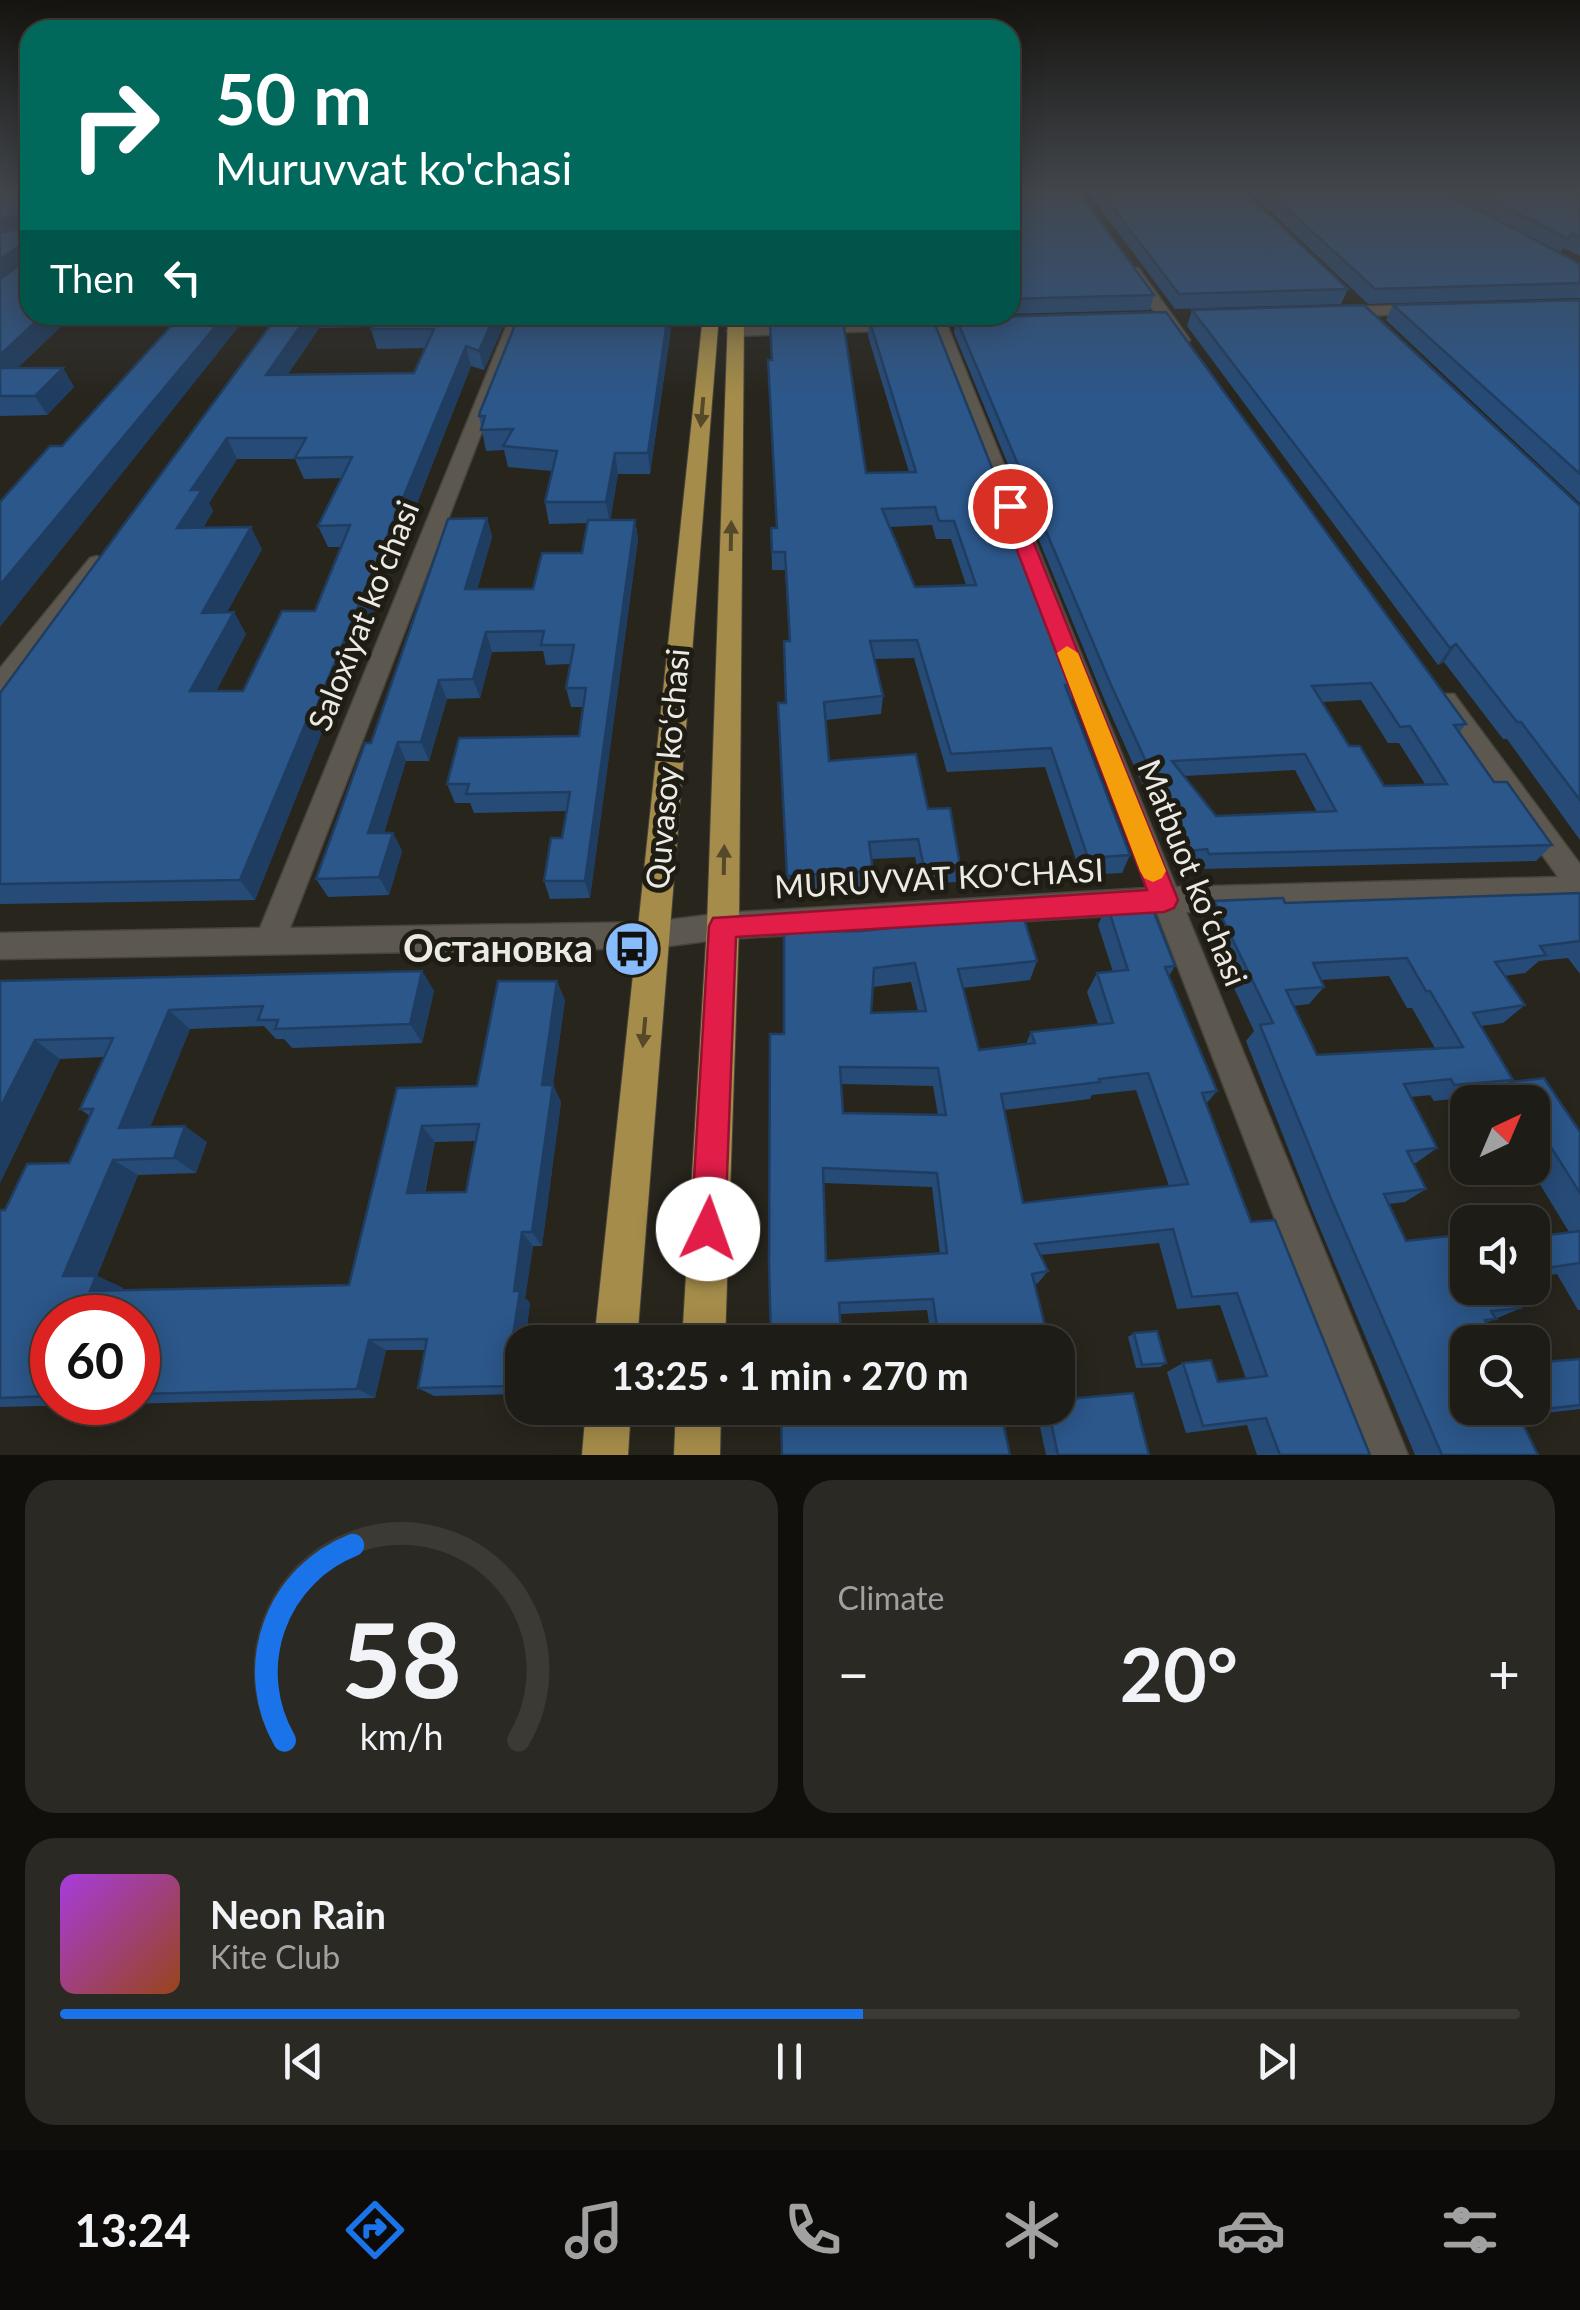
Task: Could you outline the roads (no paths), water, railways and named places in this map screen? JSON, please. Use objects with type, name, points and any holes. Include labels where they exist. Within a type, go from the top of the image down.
[{"type":"main road","name":"Quvasoy koʻchasi","points":[[617,1325],[653,935],[726,325]]},
{"type":"main road","name":"Quvasoy koʻchasi","points":[[703,1325],[722,926],[727,325]]},
{"type":"main road","points":[[604,1455],[607,1425]]},
{"type":"main road","points":[[697,1455],[699,1425]]},
{"type":"street","points":[[1125,260],[1190,351]]},
{"type":"street","points":[[1348,298],[1375,324]]},
{"type":"street","points":[[1322,313],[1441,309]]},
{"type":"street","name":"Saloxiyat koʻchasi","points":[[270,940],[515,325]]},
{"type":"street","name":"Matbuot koʻchasi","points":[[945,325],[1164,900],[1387,1455]]},
{"type":"street","points":[[0,685],[112,544]]},
{"type":"street","points":[[1431,681],[1580,887]]},
{"type":"street","name":"MURUVVAT KO'CHASI","points":[[653,935],[722,926],[1164,900],[1580,887]]},
{"type":"street","points":[[0,946],[653,935]]},
{"type":"place","name":"Остановка","points":[[632,949]]}]
